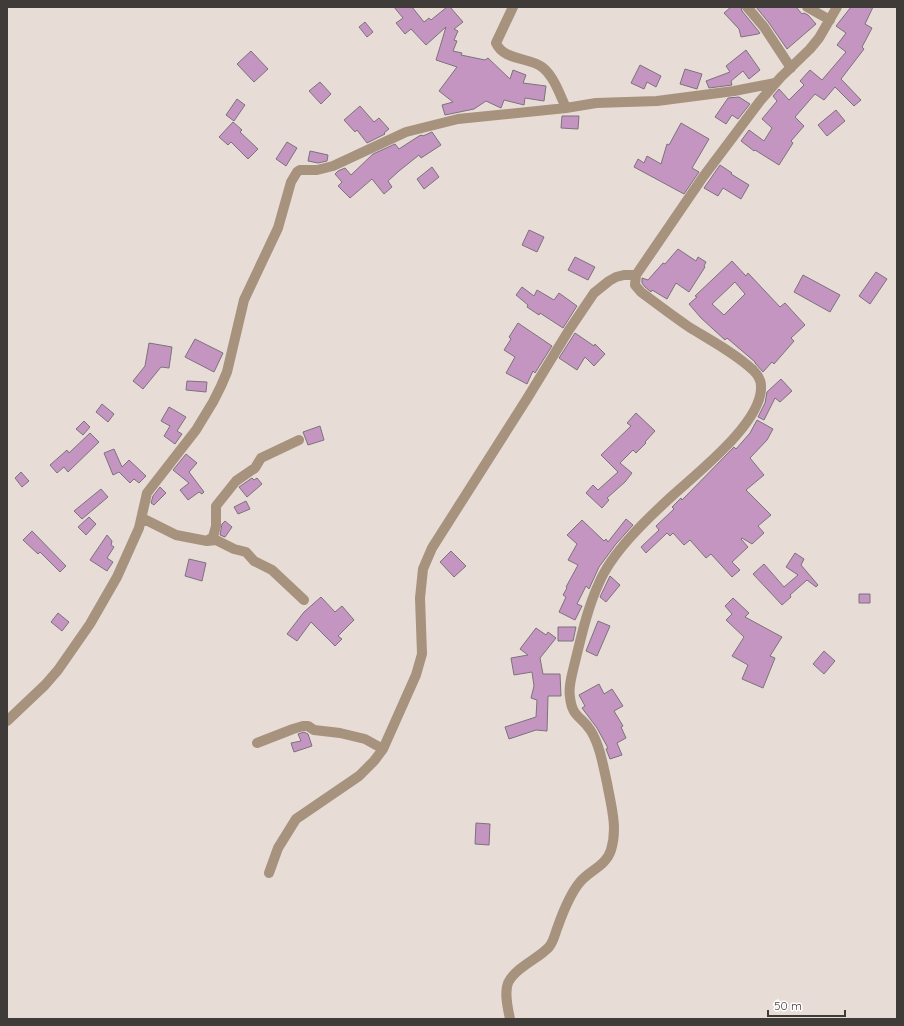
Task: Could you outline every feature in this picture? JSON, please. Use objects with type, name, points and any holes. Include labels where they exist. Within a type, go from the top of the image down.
[{"type":"street","points":[[513,7],[496,43],[498,48],[506,54],[543,68],[553,81],[566,108]]},
{"type":"street","points":[[748,7],[764,27],[791,68]]},
{"type":"street","points":[[807,7],[830,20]]},
{"type":"street","points":[[510,1019],[506,989],[508,983],[520,970],[549,947],[553,941],[575,888],[586,876],[594,872],[604,863],[611,852],[614,835],[614,815],[602,758],[590,730],[573,711],[569,695],[579,647],[598,583],[614,557],[631,538],[671,497],[713,459],[748,422],[761,393],[762,384],[758,375],[751,368],[641,292],[635,285],[636,275],[703,178],[760,101],[775,83],[810,49],[819,38],[837,7]]},
{"type":"street","points":[[7,721],[45,685],[72,651],[90,624],[117,576],[139,528],[147,493],[196,430],[221,386],[232,351],[244,300],[278,228],[291,182],[297,172],[300,170],[317,170],[333,166],[406,132],[458,119],[596,104],[657,101],[734,91],[775,83]]},
{"type":"street","points":[[269,873],[278,848],[296,819],[359,776],[374,761],[383,749],[416,675],[422,654],[420,598],[423,570],[432,548],[569,330],[594,293],[609,280],[616,277],[624,274],[636,275]]},
{"type":"street","points":[[207,541],[213,537],[216,526],[216,506],[236,481],[255,468],[261,458],[299,440]]},
{"type":"street","points":[[142,518],[176,535],[207,541],[216,540],[234,549],[246,552],[254,561],[272,570],[304,600]]},
{"type":"street","points":[[257,743],[293,729],[308,726],[314,730],[340,733],[365,739],[383,749]]},
{"type":"building","points":[[394,7],[412,7],[424,22],[429,18],[431,20],[447,7],[450,7],[463,22],[454,29],[458,31],[454,40],[457,41],[453,51],[462,53],[461,55],[485,60],[488,58],[510,79],[513,70],[526,75],[523,83],[546,86],[544,101],[525,98],[524,105],[504,100],[501,108],[486,101],[474,109],[445,115],[442,105],[453,102],[439,91],[457,67],[436,60],[446,27],[426,45],[411,29],[405,34],[396,23],[403,18]]},
{"type":"building","points":[[731,7],[741,7],[742,11],[760,33],[741,37],[739,29],[724,13]]},
{"type":"building","points":[[756,7],[796,7],[802,14],[804,13],[808,15],[816,24],[787,49]]},
{"type":"building","points":[[851,7],[873,7],[865,24],[872,28],[862,47],[864,49],[841,79],[861,100],[854,106],[835,87],[824,100],[815,94],[795,117],[804,126],[791,141],[793,143],[779,165],[755,150],[754,151],[741,141],[749,130],[764,141],[772,128],[762,119],[777,101],[773,96],[779,89],[789,100],[804,85],[800,81],[810,70],[822,80],[846,52],[837,45],[846,33],[836,26]]},
{"type":"building","points":[[365,22],[373,32],[367,37],[359,27]]},
{"type":"building","points":[[746,50],[760,70],[749,79],[743,71],[731,81],[732,85],[709,88],[706,81],[730,72],[726,66]]},
{"type":"building","points":[[251,51],[268,69],[254,82],[237,64]]},
{"type":"building","points":[[640,65],[661,76],[656,87],[647,82],[644,89],[631,83]]},
{"type":"building","points":[[685,69],[702,74],[697,89],[680,84]]},
{"type":"building","points":[[320,82],[331,94],[321,104],[309,91]]},
{"type":"building","points":[[739,97],[750,104],[738,119],[732,115],[726,124],[715,117],[728,98]]},
{"type":"building","points":[[237,99],[245,105],[234,121],[226,115]]},
{"type":"building","points":[[360,106],[374,122],[379,118],[389,129],[384,133],[385,134],[367,143],[357,130],[355,132],[344,120]]},
{"type":"building","points":[[836,110],[845,121],[827,136],[818,125]]},
{"type":"building","points":[[562,116],[579,116],[578,129],[561,128]]},
{"type":"building","points":[[233,122],[242,130],[240,132],[258,149],[248,159],[231,142],[228,145],[219,137]]},
{"type":"building","points":[[681,123],[709,139],[692,168],[699,172],[684,194],[634,167],[638,159],[644,163],[647,156],[661,164],[667,144],[669,145]]},
{"type":"building","points":[[432,132],[441,145],[421,158],[419,155],[399,171],[388,181],[392,187],[384,194],[372,179],[350,198],[338,186],[342,182],[335,174],[338,171],[345,168],[351,175],[373,154],[395,144],[399,149],[419,136]]},
{"type":"building","points":[[287,142],[297,148],[286,166],[276,159]]},
{"type":"building","points":[[310,151],[328,155],[327,161],[318,163],[308,161]]},
{"type":"building","points":[[720,165],[749,185],[741,199],[723,188],[718,196],[704,188]]},
{"type":"building","points":[[432,167],[439,177],[424,189],[417,179]]},
{"type":"building","points":[[529,230],[544,237],[537,252],[522,245]]},
{"type":"building","points":[[678,249],[696,261],[698,257],[706,262],[705,267],[689,292],[676,283],[667,299],[652,290],[651,292],[645,287],[642,283],[642,278],[648,280]]},
{"type":"building","points":[[575,257],[595,267],[588,280],[568,270]]},
{"type":"building","points":[[732,261],[746,276],[748,273],[780,307],[785,303],[805,325],[791,338],[794,341],[774,364],[772,362],[763,372],[755,362],[727,338],[725,340],[701,318],[689,304],[697,297],[695,296]],"holes":[[[735,282],[745,294],[724,315],[712,304]]]},
{"type":"building","points":[[876,272],[887,279],[870,304],[859,296]]},
{"type":"building","points":[[803,275],[840,295],[830,312],[794,292]]},
{"type":"building","points":[[522,287],[534,296],[537,290],[554,300],[559,293],[577,306],[563,328],[540,313],[539,315],[527,307],[528,305],[516,295]]},
{"type":"building","points":[[518,323],[552,346],[535,373],[533,371],[527,384],[506,373],[515,357],[504,350],[511,339],[509,337]]},
{"type":"building","points":[[575,333],[594,346],[595,344],[605,354],[594,366],[585,357],[577,370],[559,358]]},
{"type":"building","points":[[195,339],[223,353],[214,372],[185,357]]},
{"type":"building","points":[[149,343],[172,347],[169,368],[161,367],[143,389],[133,381],[145,366]]},
{"type":"building","points":[[781,379],[792,391],[780,402],[775,398],[764,420],[758,417],[765,403],[767,392]]},
{"type":"building","points":[[187,381],[207,382],[206,392],[186,390]]},
{"type":"building","points":[[102,404],[114,414],[108,422],[96,412]]},
{"type":"building","points":[[169,407],[186,417],[177,431],[182,434],[175,444],[164,436],[170,426],[161,421]]},
{"type":"building","points":[[636,413],[655,431],[636,453],[633,450],[620,463],[632,473],[625,482],[607,498],[609,500],[602,508],[586,493],[593,485],[598,490],[618,472],[601,455],[631,426],[627,423]]},
{"type":"building","points":[[757,420],[773,429],[767,440],[750,458],[764,475],[746,490],[771,515],[758,526],[764,533],[752,544],[742,538],[741,539],[748,547],[732,562],[740,570],[732,577],[711,554],[706,558],[690,540],[684,545],[673,533],[670,536],[667,533],[646,553],[641,547],[659,530],[656,526],[674,509],[672,507],[681,498],[682,500],[734,447],[736,449],[750,433]]},
{"type":"building","points":[[84,421],[90,427],[83,435],[76,429]]},
{"type":"building","points":[[320,426],[324,440],[308,445],[303,432]]},
{"type":"building","points":[[90,433],[99,442],[68,472],[64,467],[57,473],[50,465],[67,450],[69,453]]},
{"type":"building","points":[[114,449],[122,467],[129,460],[146,476],[139,483],[134,479],[130,483],[119,472],[113,475],[104,453]]},
{"type":"building","points":[[186,454],[197,463],[189,472],[204,492],[202,494],[199,492],[188,500],[180,490],[189,483],[173,470]]},
{"type":"building","points":[[21,472],[29,481],[22,487],[15,478]]},
{"type":"building","points":[[252,478],[254,480],[257,478],[262,484],[247,497],[239,487]]},
{"type":"building","points":[[160,487],[166,493],[154,505],[151,503],[153,496]]},
{"type":"building","points":[[101,489],[108,497],[82,519],[74,511]]},
{"type":"building","points":[[246,501],[250,509],[238,514],[234,507]]},
{"type":"building","points":[[89,517],[96,524],[86,535],[78,527]]},
{"type":"building","points":[[626,519],[633,525],[616,544],[599,567],[589,589],[586,586],[577,604],[582,606],[575,620],[559,612],[566,597],[563,595],[567,588],[566,587],[578,565],[568,560],[577,544],[567,535],[582,520],[604,541],[606,539],[608,542]]},
{"type":"building","points":[[225,521],[232,527],[225,537],[220,535],[222,524]]},
{"type":"building","points":[[32,531],[66,566],[60,572],[40,552],[38,554],[23,540]]},
{"type":"building","points":[[107,535],[112,541],[111,545],[114,547],[107,558],[113,562],[107,571],[90,560]]},
{"type":"building","points":[[451,551],[466,566],[454,577],[440,562]]},
{"type":"building","points":[[795,553],[804,559],[801,565],[818,585],[816,587],[807,580],[790,595],[791,597],[782,605],[753,574],[764,564],[784,587],[798,575],[786,567]]},
{"type":"building","points":[[189,559],[206,563],[202,581],[185,576]]},
{"type":"building","points":[[610,576],[620,585],[606,602],[600,597]]},
{"type":"building","points":[[859,594],[870,594],[870,603],[859,603]]},
{"type":"building","points":[[321,597],[335,612],[342,606],[354,620],[338,636],[342,639],[335,646],[311,622],[297,641],[287,634],[304,612]]},
{"type":"building","points":[[733,598],[749,613],[745,617],[782,637],[770,656],[775,658],[763,688],[742,679],[748,665],[732,656],[744,637],[726,620],[732,614],[725,606]]},
{"type":"building","points":[[58,613],[69,622],[62,631],[51,622]]},
{"type":"building","points":[[598,621],[610,626],[597,656],[586,651]]},
{"type":"building","points":[[558,627],[576,627],[573,641],[558,641]]},
{"type":"building","points":[[536,628],[546,635],[548,632],[556,638],[540,658],[543,674],[560,674],[561,696],[548,696],[547,731],[536,730],[509,739],[505,727],[536,717],[537,700],[531,698],[534,686],[532,672],[514,675],[511,658],[528,655],[520,649]]},
{"type":"building","points":[[824,651],[835,661],[824,674],[813,664]]},
{"type":"building","points":[[599,684],[604,694],[612,689],[623,706],[614,711],[623,726],[621,727],[626,738],[617,743],[622,755],[610,759],[606,749],[608,748],[597,728],[582,708],[585,706],[579,695]]},
{"type":"building","points":[[304,732],[308,734],[312,746],[294,752],[291,743],[301,741],[298,734]]},
{"type":"building","points":[[476,823],[490,824],[489,845],[475,844]]}]
